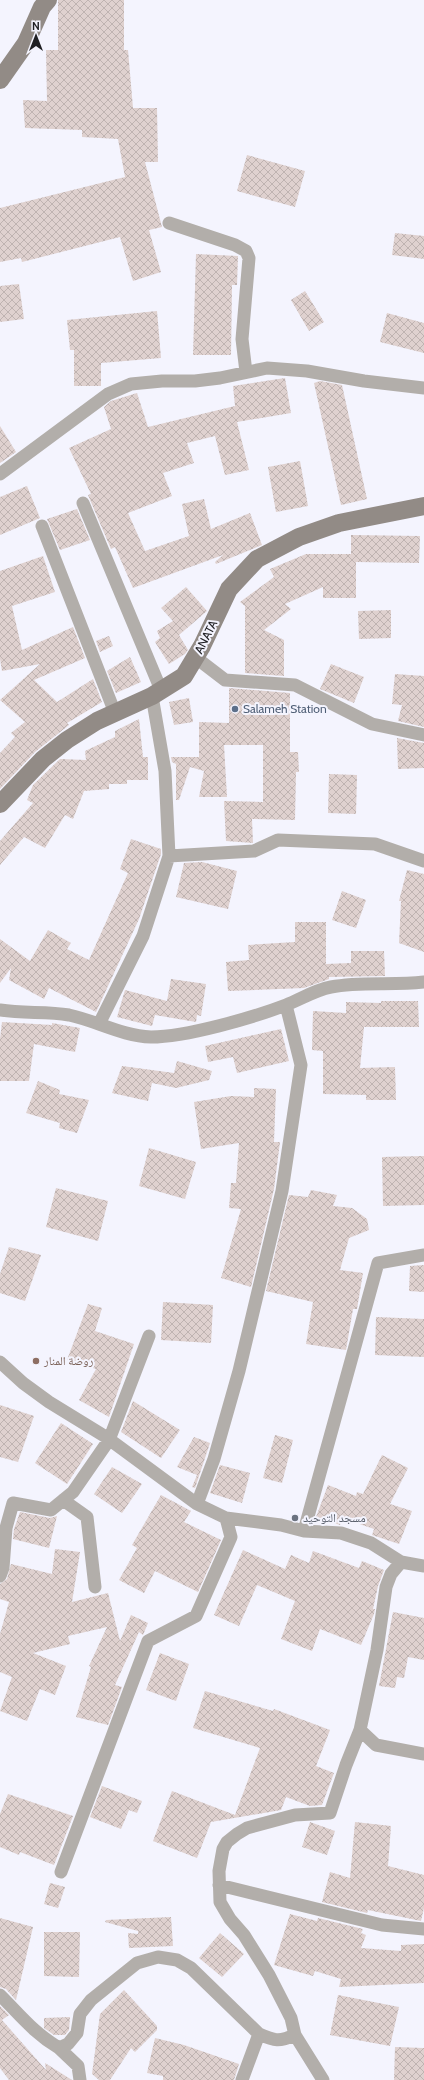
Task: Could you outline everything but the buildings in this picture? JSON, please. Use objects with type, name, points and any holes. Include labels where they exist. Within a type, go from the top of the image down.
[{"type":"street","points":[[0,80],[26,43],[42,8],[48,0]]},
{"type":"street","points":[[169,223],[246,250],[249,258],[242,339],[246,372]]},
{"type":"street","points":[[0,474],[108,394],[131,384],[162,381],[195,381],[220,378],[267,368],[307,371],[364,381],[424,388]]},
{"type":"street","points":[[83,503],[157,693],[165,771],[169,856],[143,936],[99,1024]]},
{"type":"street","name":"ANATA","points":[[0,804],[43,759],[66,740],[97,721],[157,693],[184,676],[196,657],[230,589],[257,559],[299,537],[339,523],[424,506]]},
{"type":"street","points":[[42,526],[115,713]]},
{"type":"street","points":[[196,657],[225,680],[295,685],[372,724],[424,736]]},
{"type":"street","points":[[169,856],[254,851],[278,840],[375,844],[424,861]]},
{"type":"street","points":[[0,1010],[23,1014],[67,1015],[136,1035],[165,1036],[224,1023],[286,1005],[302,996],[330,987],[368,983],[405,984],[424,982]]},
{"type":"street","points":[[197,1504],[214,1459],[239,1371],[282,1191],[301,1065],[286,1005]]},
{"type":"street","points":[[304,1531],[378,1263],[424,1255]]},
{"type":"street","points":[[0,1576],[6,1528],[13,1503],[51,1510],[73,1492],[109,1440],[149,1336]]},
{"type":"street","points":[[0,1362],[23,1383],[49,1402],[109,1440],[197,1504],[226,1518],[281,1525],[304,1531],[341,1533],[371,1543],[401,1562],[424,1566]]},
{"type":"street","points":[[63,1500],[87,1517],[95,1587]]},
{"type":"street","points":[[61,1872],[148,1641],[196,1616],[232,1537],[226,1518]]},
{"type":"street","points":[[323,2080],[295,2034],[291,2018],[269,1974],[244,1936],[230,1920],[220,1902],[219,1871],[223,1849],[227,1842],[247,1828],[296,1815],[330,1813],[346,1765],[360,1730],[377,1650],[386,1587],[391,1574],[401,1562]]},
{"type":"street","points":[[360,1730],[376,1745],[424,1754]]},
{"type":"street","points":[[219,1885],[382,1925],[424,1929]]},
{"type":"street","points":[[59,2048],[68,2044],[77,2033],[80,2014],[91,2000],[137,1963],[158,1957],[177,1960],[191,1968],[259,2034],[270,2039],[282,2041],[295,2034]]},
{"type":"street","points":[[0,1995],[40,2036],[59,2048],[78,2066],[80,2080]]},
{"type":"street","points":[[242,2080],[259,2034]]},
{"type":"place","name":"Salameh Station","points":[[235,709]]},
{"type":"place","name":"روضة المنار","points":[[36,1361]]},
{"type":"place","name":"مسجد التوحيد","points":[[295,1518]]}]
